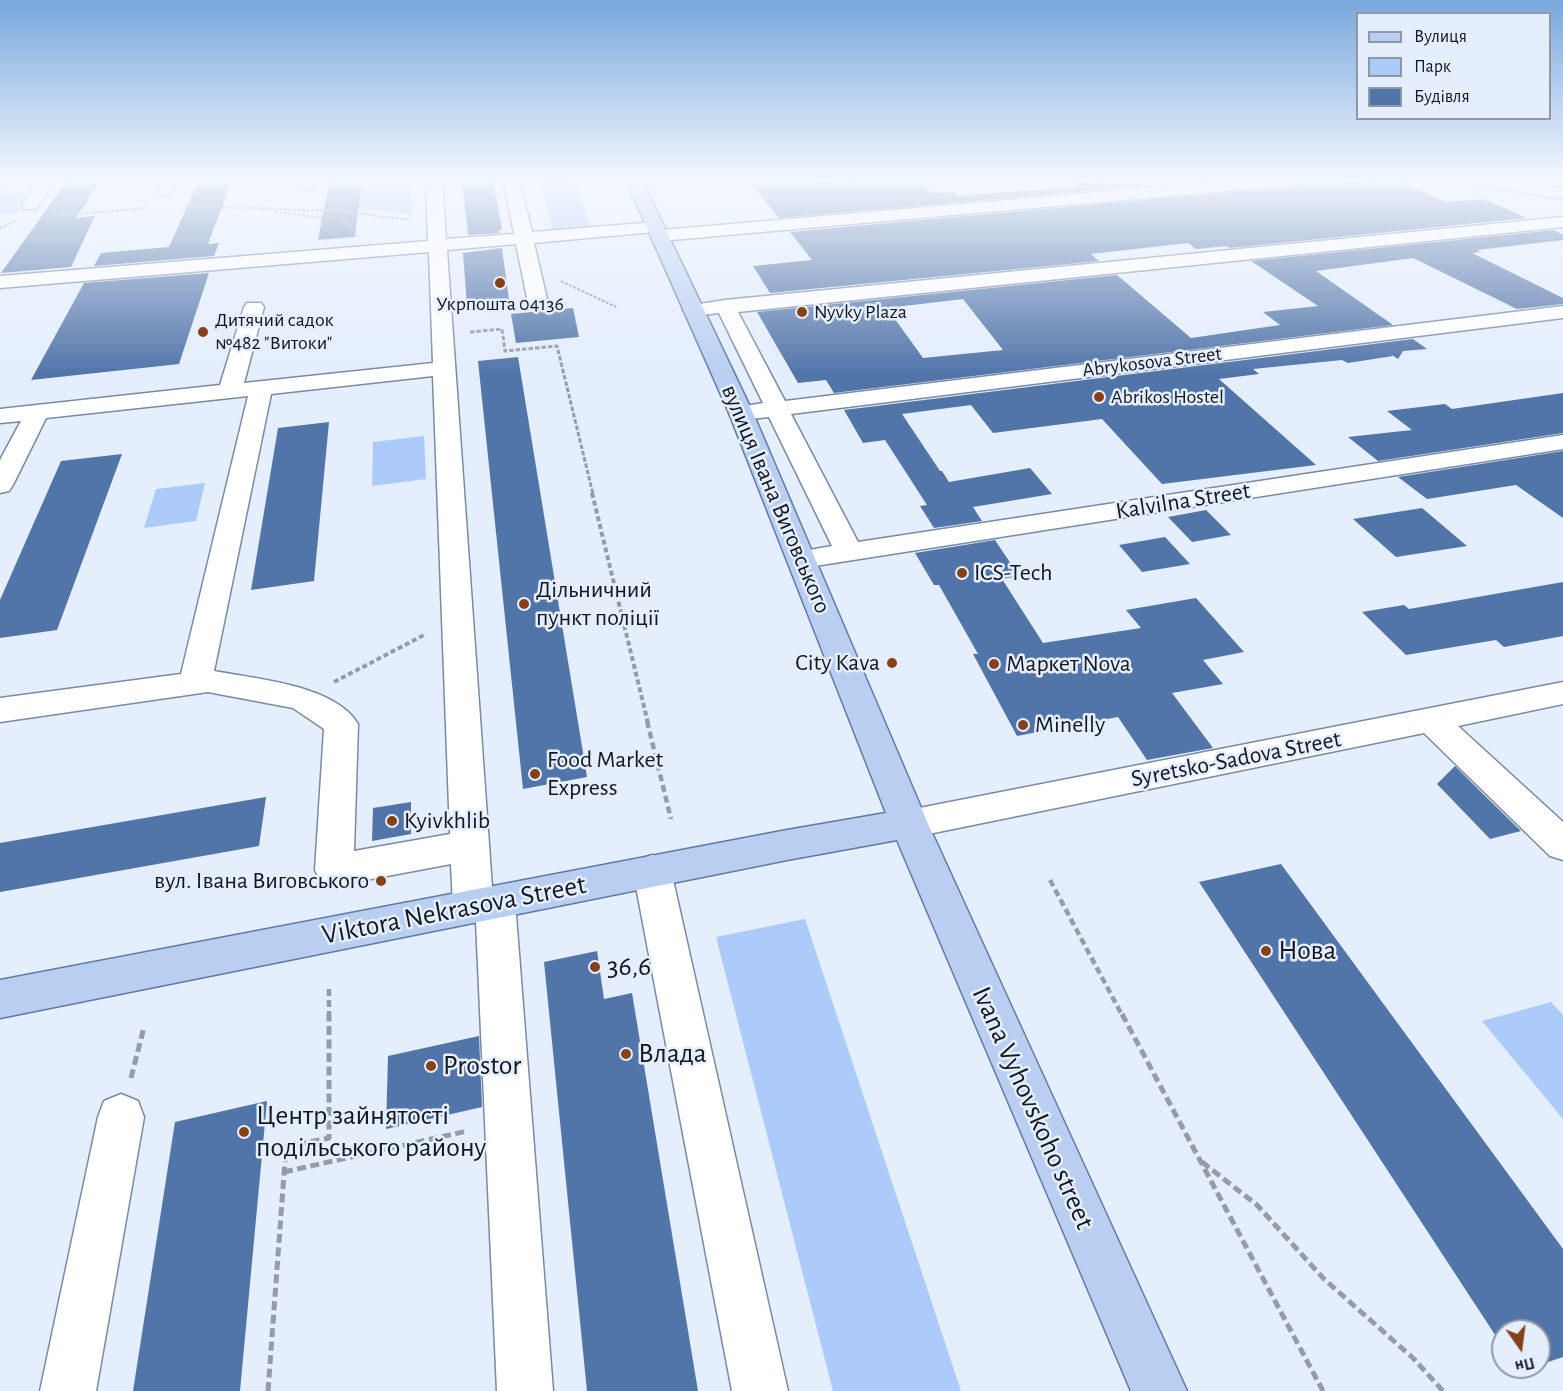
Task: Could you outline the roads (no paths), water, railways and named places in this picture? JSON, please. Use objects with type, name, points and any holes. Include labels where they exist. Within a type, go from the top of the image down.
[{"type":"main road","name":"вулиця Івана Виговського","points":[[663,243],[741,413],[909,824]]},
{"type":"main road","name":"Viktora Nekrasova Street","points":[[0,999],[652,871],[909,824]]},
{"type":"main road","name":"Ivana Vyhovskoho street","points":[[909,824],[1159,1391]]},
{"type":"street","points":[[0,282],[361,252],[399,243]]},
{"type":"street","points":[[437,243],[471,845],[484,904],[508,1121],[525,1391]]},
{"type":"street","points":[[525,243],[538,303]]},
{"type":"street","points":[[693,310],[1354,243]]},
{"type":"street","points":[[725,306],[850,553]]},
{"type":"street","points":[[230,391],[254,307]]},
{"type":"street","name":"Abrykosova Street","points":[[741,413],[1563,312]]},
{"type":"street","points":[[0,416],[444,368]]},
{"type":"street","points":[[196,681],[261,388]]},
{"type":"street","points":[[0,484],[37,412]]},
{"type":"street","name":"Kalvilna Street","points":[[802,559],[1563,442]]},
{"type":"street","points":[[0,710],[196,681],[208,681],[303,699],[340,724],[334,870],[471,845]]},
{"type":"street","name":"Syretsko-Sadova Street","points":[[909,824],[1563,693]]},
{"type":"street","points":[[1432,721],[1563,844]]},
{"type":"street","points":[[652,871],[760,1391]]},
{"type":"street","points":[[68,1391],[121,1117]]},
{"type":"place","name":"Укрпошта 04136","points":[[500,283]]},
{"type":"place","name":"Nyvky Plaza","points":[[802,312]]},
{"type":"place","name":"Дитячий садок №482 \"Витоки\"","points":[[203,332]]},
{"type":"place","name":"Abrikos Hostel","points":[[1099,397]]},
{"type":"place","name":"ICS-Tech","points":[[962,573]]},
{"type":"place","name":"Дільничний пункт поліції","points":[[524,604]]},
{"type":"place","name":"City Kava","points":[[892,663]]},
{"type":"place","name":"Маркет Nova","points":[[994,664]]},
{"type":"place","name":"Minelly","points":[[1023,725]]},
{"type":"place","name":"Food Market Express","points":[[535,774]]},
{"type":"place","name":"Kyivkhlib","points":[[392,821]]},
{"type":"place","name":"вул. Івана Виговського","points":[[381,881]]},
{"type":"place","name":"Нова","points":[[1266,951]]},
{"type":"place","name":"36,6","points":[[595,967]]},
{"type":"place","name":"Влада","points":[[626,1054]]},
{"type":"place","name":"Prostor","points":[[431,1066]]},
{"type":"place","name":"Центр зайнятості подільського району","points":[[244,1132]]}]
